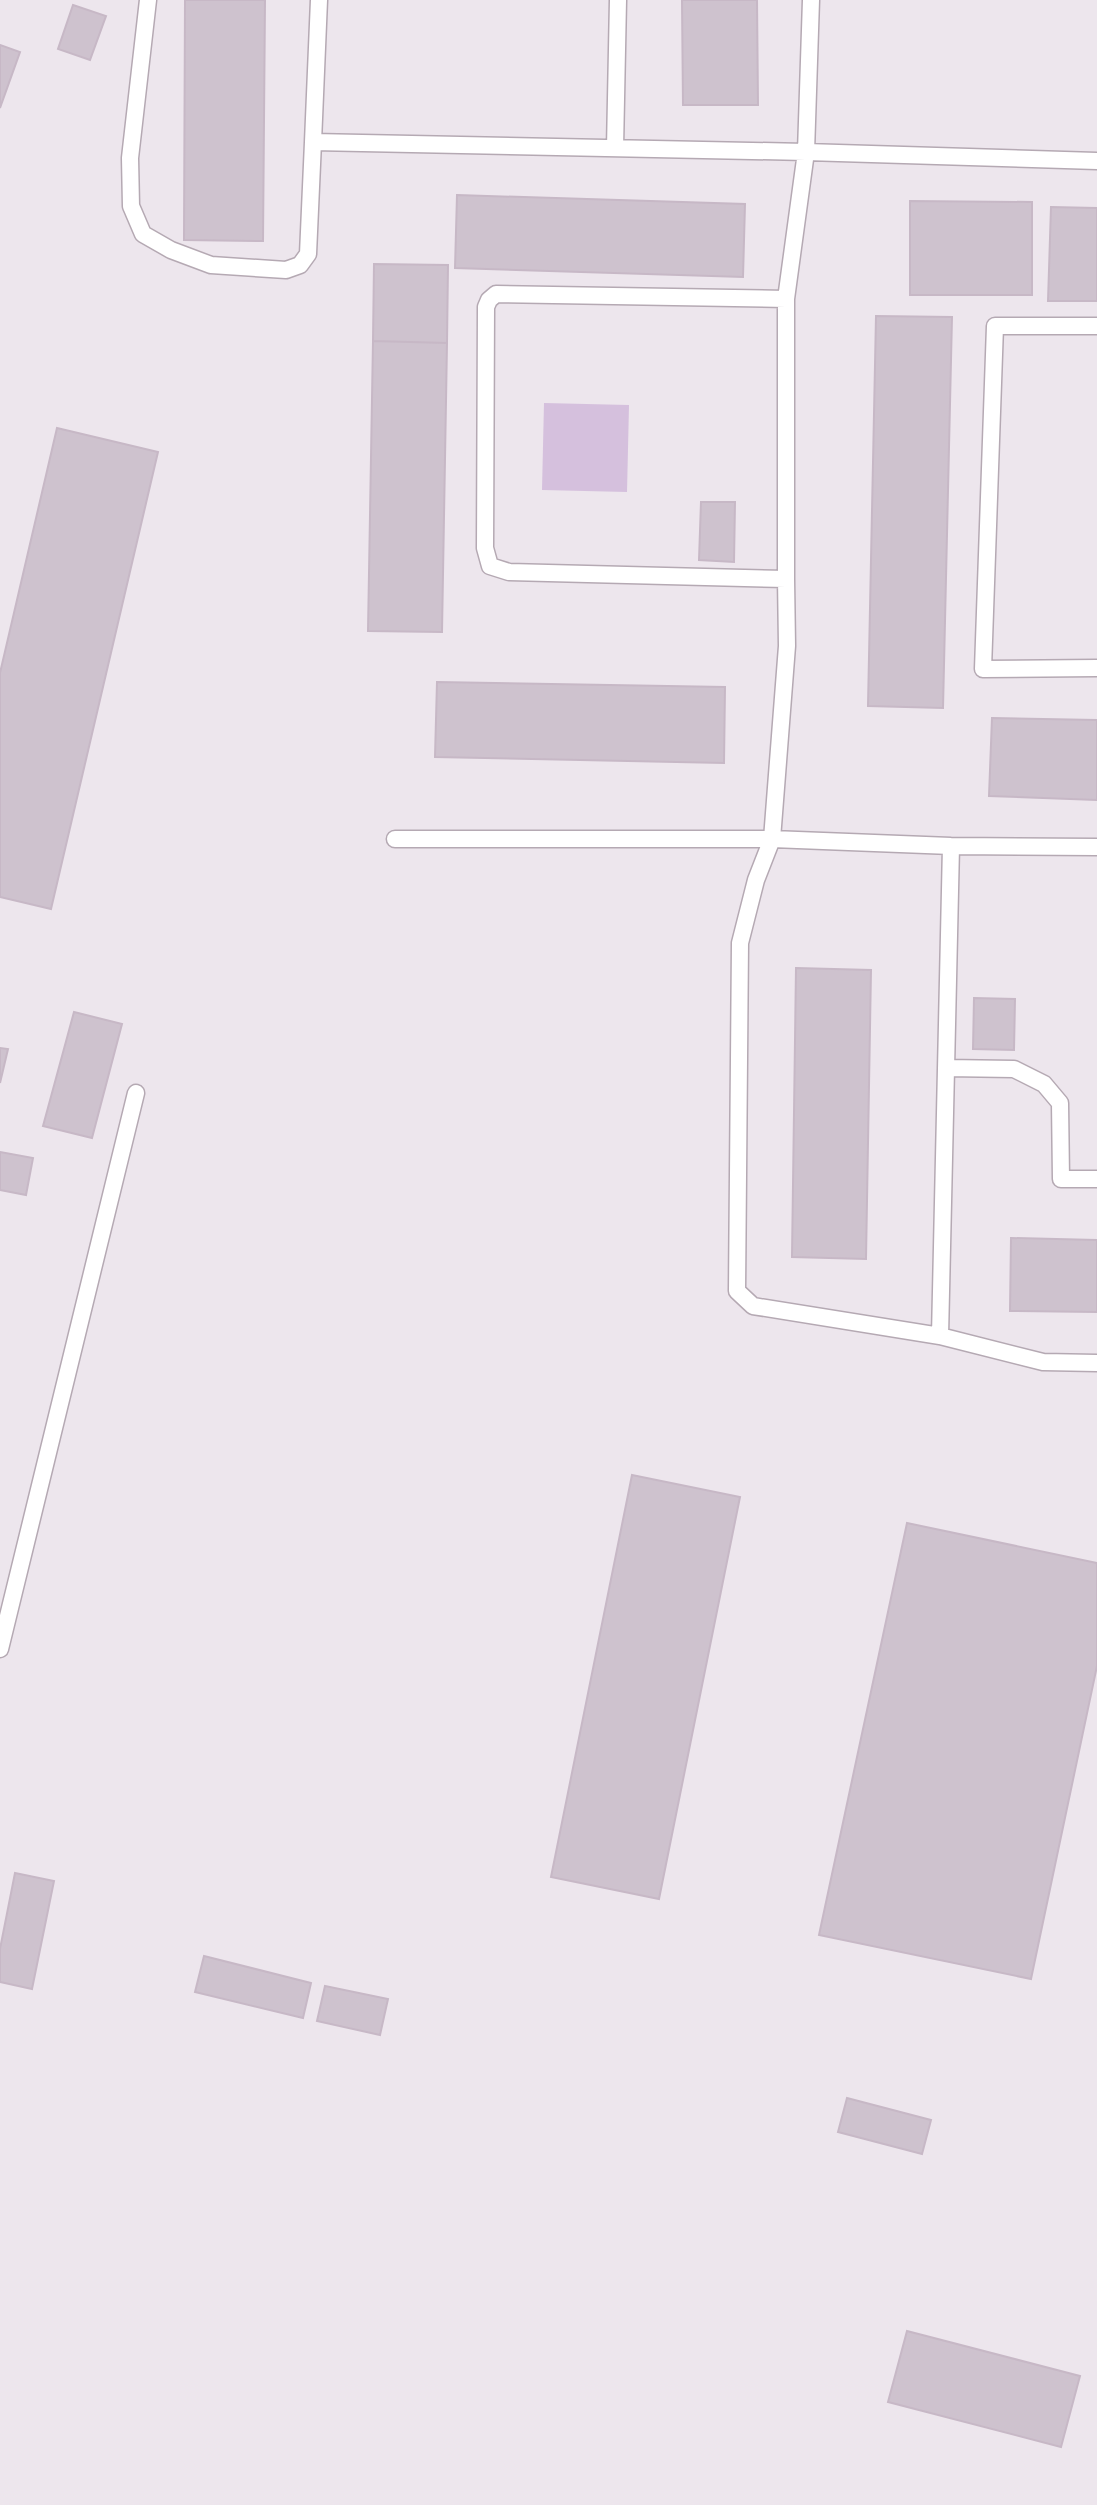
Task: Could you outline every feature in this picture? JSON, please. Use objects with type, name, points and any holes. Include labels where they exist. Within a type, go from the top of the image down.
[{"type":"lane","points":[[148,0],[130,158],[131,206],[143,234],[171,250],[211,265],[286,270],[300,265],[308,254],[320,0]]},
{"type":"lane","points":[[615,148],[618,0]]},
{"type":"lane","points":[[811,0],[806,152],[786,299],[787,646],[772,839],[756,880],[740,943],[737,1291],[753,1306],[940,1336],[1043,1362],[1097,1363]]},
{"type":"lane","points":[[313,142],[1097,161]]},
{"type":"lane","points":[[786,299],[496,294],[486,307],[485,522],[485,548],[490,566],[509,572],[786,579]]},
{"type":"lane","points":[[1097,326],[995,326],[984,668],[1097,668]]},
{"type":"lane","points":[[395,839],[772,839],[951,846],[1097,847]]},
{"type":"lane","points":[[940,1336],[951,846]]},
{"type":"lane","points":[[946,1068],[1014,1069],[1044,1084],[1060,1103],[1061,1179],[1097,1180]]},
{"type":"lane","points":[[0,1649],[136,1093]]},
{"type":"shaded area","points":[[544,403],[629,405],[627,492],[542,490]]},
{"type":"building","points":[[185,0],[265,0],[263,241],[184,240]]},
{"type":"building","points":[[682,0],[757,0],[758,105],[683,105]]},
{"type":"building","points":[[73,5],[106,16],[90,60],[58,49]]},
{"type":"building","points":[[0,45],[20,52],[0,108]]},
{"type":"building","points":[[457,195],[745,204],[743,277],[455,268]]},
{"type":"building","points":[[910,201],[1032,202],[1032,295],[910,295]]},
{"type":"building","points":[[1051,207],[1097,208],[1097,301],[1048,301]]},
{"type":"building","points":[[374,264],[448,265],[447,343],[373,341]]},
{"type":"building","points":[[876,316],[952,317],[943,708],[868,706]]},
{"type":"building","points":[[373,341],[447,343],[442,632],[368,631]]},
{"type":"building","points":[[57,428],[158,452],[51,909],[0,897],[0,673]]},
{"type":"building","points":[[701,502],[735,502],[734,562],[699,560]]},
{"type":"building","points":[[437,682],[725,687],[724,763],[435,757]]},
{"type":"building","points":[[992,718],[1097,720],[1097,800],[989,796]]},
{"type":"building","points":[[796,968],[871,970],[866,1259],[792,1257]]},
{"type":"building","points":[[974,998],[1015,999],[1014,1050],[973,1049]]},
{"type":"building","points":[[74,1012],[122,1024],[92,1138],[43,1126]]},
{"type":"building","points":[[0,1048],[8,1049],[0,1083]]},
{"type":"building","points":[[0,1152],[33,1158],[26,1195],[0,1190]]},
{"type":"building","points":[[1011,1238],[1097,1240],[1097,1312],[1010,1311]]},
{"type":"building","points":[[632,1475],[740,1497],[659,1899],[551,1877]]},
{"type":"building","points":[[907,1523],[1097,1563],[1097,1666],[1031,1979],[819,1935]]},
{"type":"building","points":[[15,1873],[54,1881],[32,1989],[0,1982],[0,1949]]},
{"type":"building","points":[[204,1956],[311,1983],[303,2018],[195,1992]]},
{"type":"building","points":[[325,1986],[388,1999],[380,2035],[317,2021]]},
{"type":"building","points":[[847,2098],[931,2120],[922,2154],[838,2132]]},
{"type":"building","points":[[907,2331],[1080,2376],[1061,2447],[888,2402]]}]
